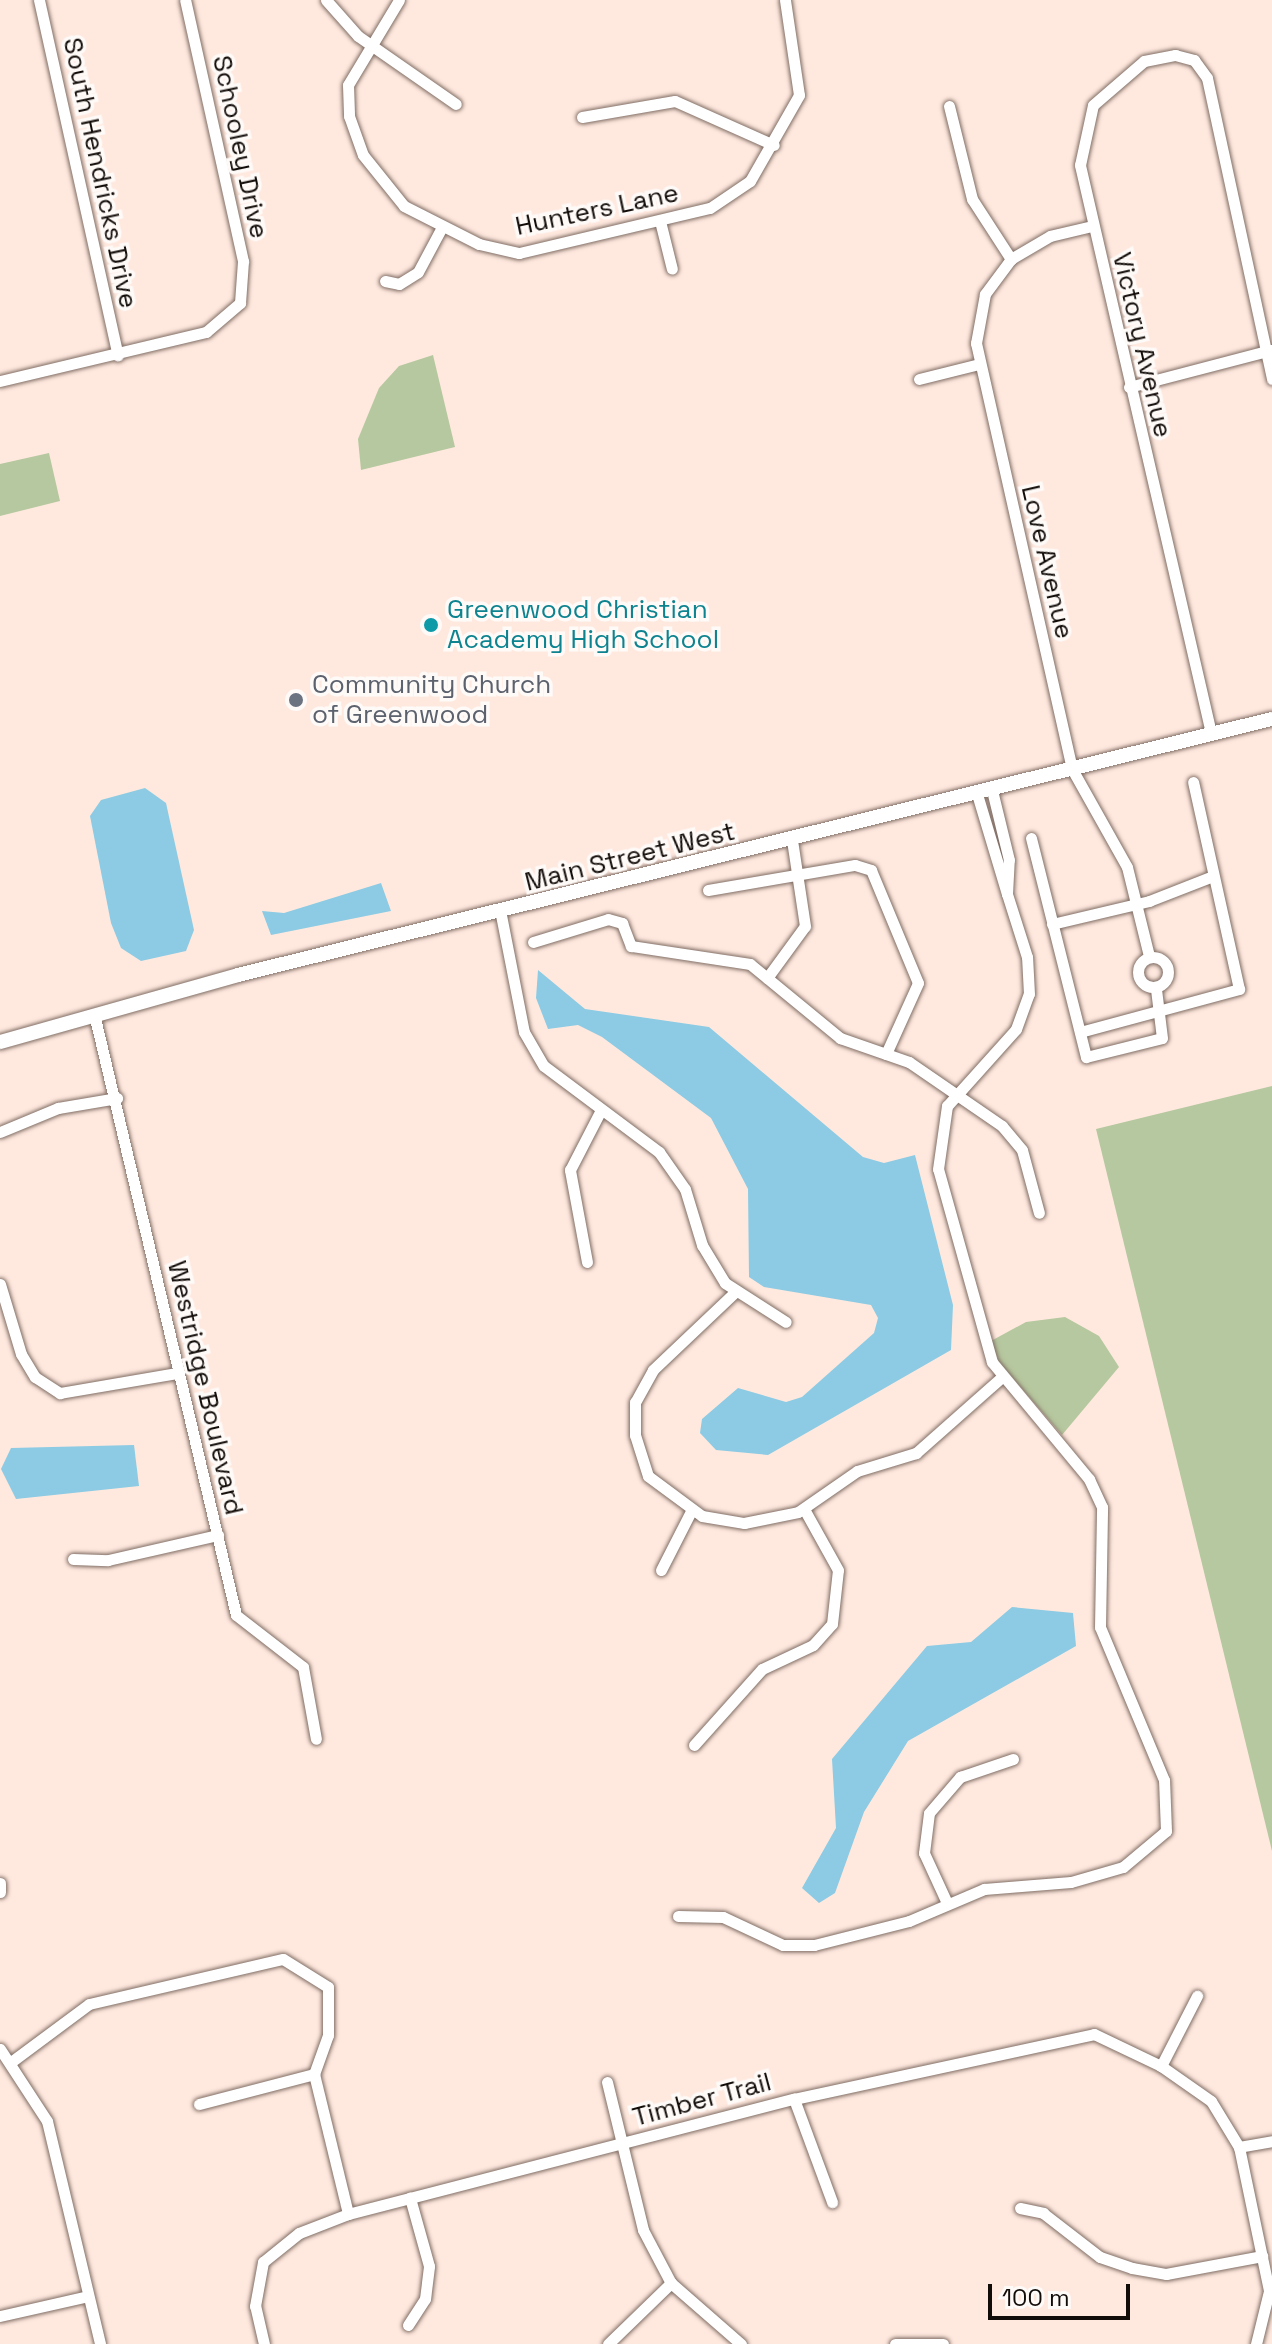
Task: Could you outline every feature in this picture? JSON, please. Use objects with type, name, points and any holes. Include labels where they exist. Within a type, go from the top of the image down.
[{"type":"main road","name":"Main Street West","points":[[0,1042],[95,1018],[238,975],[501,915],[1272,719]]},
{"type":"street","name":"South Hendricks Drive","points":[[39,0],[118,355]]},
{"type":"street","name":"Schooley Drive","points":[[118,355],[216,327],[240,303],[243,261],[185,0]]},
{"type":"street","points":[[326,0],[369,45],[456,104]]},
{"type":"street","name":"Hunters Lane","points":[[399,0],[369,45],[348,85],[356,140],[391,193],[442,227],[519,253],[660,221],[732,195],[774,145],[800,81],[785,0]]},
{"type":"street","name":"Victory Avenue","points":[[1211,733],[1092,226],[1079,151],[1100,95],[1131,68],[1167,56],[1194,60],[1207,78],[1269,351]]},
{"type":"street","points":[[582,117],[675,101],[774,145]]},
{"type":"street","points":[[949,106],[972,199],[1011,259]]},
{"type":"street","points":[[660,221],[672,269]]},
{"type":"street","name":"Love Avenue","points":[[1092,226],[1050,236],[1011,259],[980,310],[979,364],[1072,769],[1119,846],[1149,956]]},
{"type":"street","points":[[385,281],[399,284],[418,272],[442,227]]},
{"type":"street","points":[[1129,387],[1269,351],[1272,379]]},
{"type":"street","points":[[0,381],[118,355]]},
{"type":"street","points":[[919,379],[979,364]]},
{"type":"street","points":[[1080,1032],[1239,989],[1193,782]]},
{"type":"street","points":[[992,790],[1009,860],[1007,894]]},
{"type":"street","points":[[678,1916],[723,1917],[798,1947],[890,1927],[984,1889],[1071,1882],[1123,1867],[1162,1837],[1170,1816],[1164,1780],[1100,1627],[1099,1499],[1002,1377],[977,1325],[938,1169],[939,1131],[955,1093],[1016,1029],[1027,1005],[1030,974],[977,794]]},
{"type":"street","points":[[1031,838],[1086,1057],[1162,1038],[1161,1011]]},
{"type":"street","points":[[767,978],[803,934],[800,877],[792,840]]},
{"type":"street","points":[[708,890],[800,877],[855,865],[875,875],[892,934],[918,983],[886,1054]]},
{"type":"street","points":[[1052,924],[1137,904],[1213,876]]},
{"type":"street","points":[[501,915],[532,1048],[559,1082],[644,1137],[673,1167],[702,1245],[734,1293],[786,1322]]},
{"type":"street","points":[[533,942],[616,920],[631,946],[736,957],[767,978],[840,1038],[886,1054],[955,1093],[1013,1136],[1039,1213]]},
{"type":"street","name":"Love Avenue","points":[[1149,956],[1160,957],[1167,982],[1156,989],[1145,987],[1139,963],[1149,956]]},
{"type":"street","name":"Love Avenue","points":[[1156,989],[1161,1011]]},
{"type":"street","name":"Westridge Boulevard","points":[[95,1018],[117,1098],[177,1373],[236,1615],[303,1667],[316,1739]]},
{"type":"street","points":[[0,1132],[58,1108],[117,1098]]},
{"type":"street","points":[[587,1262],[569,1184],[573,1157],[601,1110]]},
{"type":"street","points":[[0,1284],[21,1354],[35,1377],[60,1393],[177,1373]]},
{"type":"street","points":[[734,1293],[653,1370],[635,1402],[635,1435],[648,1476],[691,1511],[744,1523],[804,1509],[857,1471],[916,1453],[1002,1377]]},
{"type":"street","points":[[694,1745],[762,1669],[813,1645],[832,1624],[838,1570],[804,1509]]},
{"type":"street","points":[[661,1570],[691,1511]]},
{"type":"street","points":[[73,1559],[108,1560],[218,1535]]},
{"type":"street","points":[[947,1903],[924,1853],[929,1813],[960,1777],[1013,1759]]},
{"type":"street","points":[[0,1883],[0,1892]]},
{"type":"street","points":[[11,2062],[89,2004],[283,1959],[328,1987],[328,2035],[314,2074],[348,2214]]},
{"type":"street","points":[[1161,2066],[1197,1996]]},
{"type":"street","name":"Timber Trail","points":[[264,2344],[255,2306],[263,2262],[299,2233],[348,2214],[794,2099],[1094,2034],[1161,2066],[1211,2101],[1239,2147],[1269,2291],[1256,2344]]},
{"type":"street","points":[[0,2049],[47,2121],[100,2344]]},
{"type":"street","points":[[199,2104],[314,2074]]},
{"type":"street","points":[[607,2082],[643,2230],[671,2283],[741,2344]]},
{"type":"street","points":[[794,2099],[832,2202]]},
{"type":"street","points":[[1239,2147],[1272,2141]]},
{"type":"street","points":[[408,2325],[425,2299],[429,2266],[410,2198]]},
{"type":"street","points":[[1020,2208],[1043,2213],[1100,2257],[1132,2268],[1166,2274],[1262,2256]]},
{"type":"street","points":[[608,2344],[671,2283]]},
{"type":"street","points":[[0,2316],[88,2296]]},
{"type":"street","points":[[895,2344],[943,2344]]},
{"type":"green space","points":[[433,355],[455,447],[361,470],[358,439],[379,388],[399,366]]},
{"type":"green space","points":[[49,453],[60,501],[0,516],[0,464]]},
{"type":"green space","points":[[1272,1086],[1272,1851],[1096,1129]]},
{"type":"green space","points":[[1065,1317],[1099,1336],[1119,1367],[1062,1435],[999,1362],[991,1341],[1026,1322]]},
{"type":"water","points":[[145,788],[166,803],[194,930],[186,951],[141,961],[121,948],[111,923],[90,816],[101,800]]},
{"type":"water","points":[[381,883],[391,911],[271,935],[262,911],[284,913]]},
{"type":"water","points":[[538,970],[585,1009],[709,1027],[863,1157],[884,1163],[915,1155],[953,1305],[951,1350],[768,1455],[716,1450],[700,1433],[702,1419],[738,1388],[786,1402],[802,1397],[874,1333],[878,1318],[871,1305],[764,1287],[749,1277],[748,1189],[711,1118],[602,1037],[578,1025],[548,1029],[536,998]]},
{"type":"water","points":[[134,1445],[139,1486],[16,1499],[1,1469],[11,1448]]},
{"type":"water","points":[[1012,1607],[1073,1613],[1076,1646],[908,1741],[864,1812],[835,1893],[819,1903],[802,1888],[836,1828],[832,1759],[927,1646],[971,1642]]},
{"type":"place","name":"Greenwood Christian Academy High School","points":[[431,625]]},
{"type":"place","name":"Community Church of Greenwood","points":[[296,700]]}]
